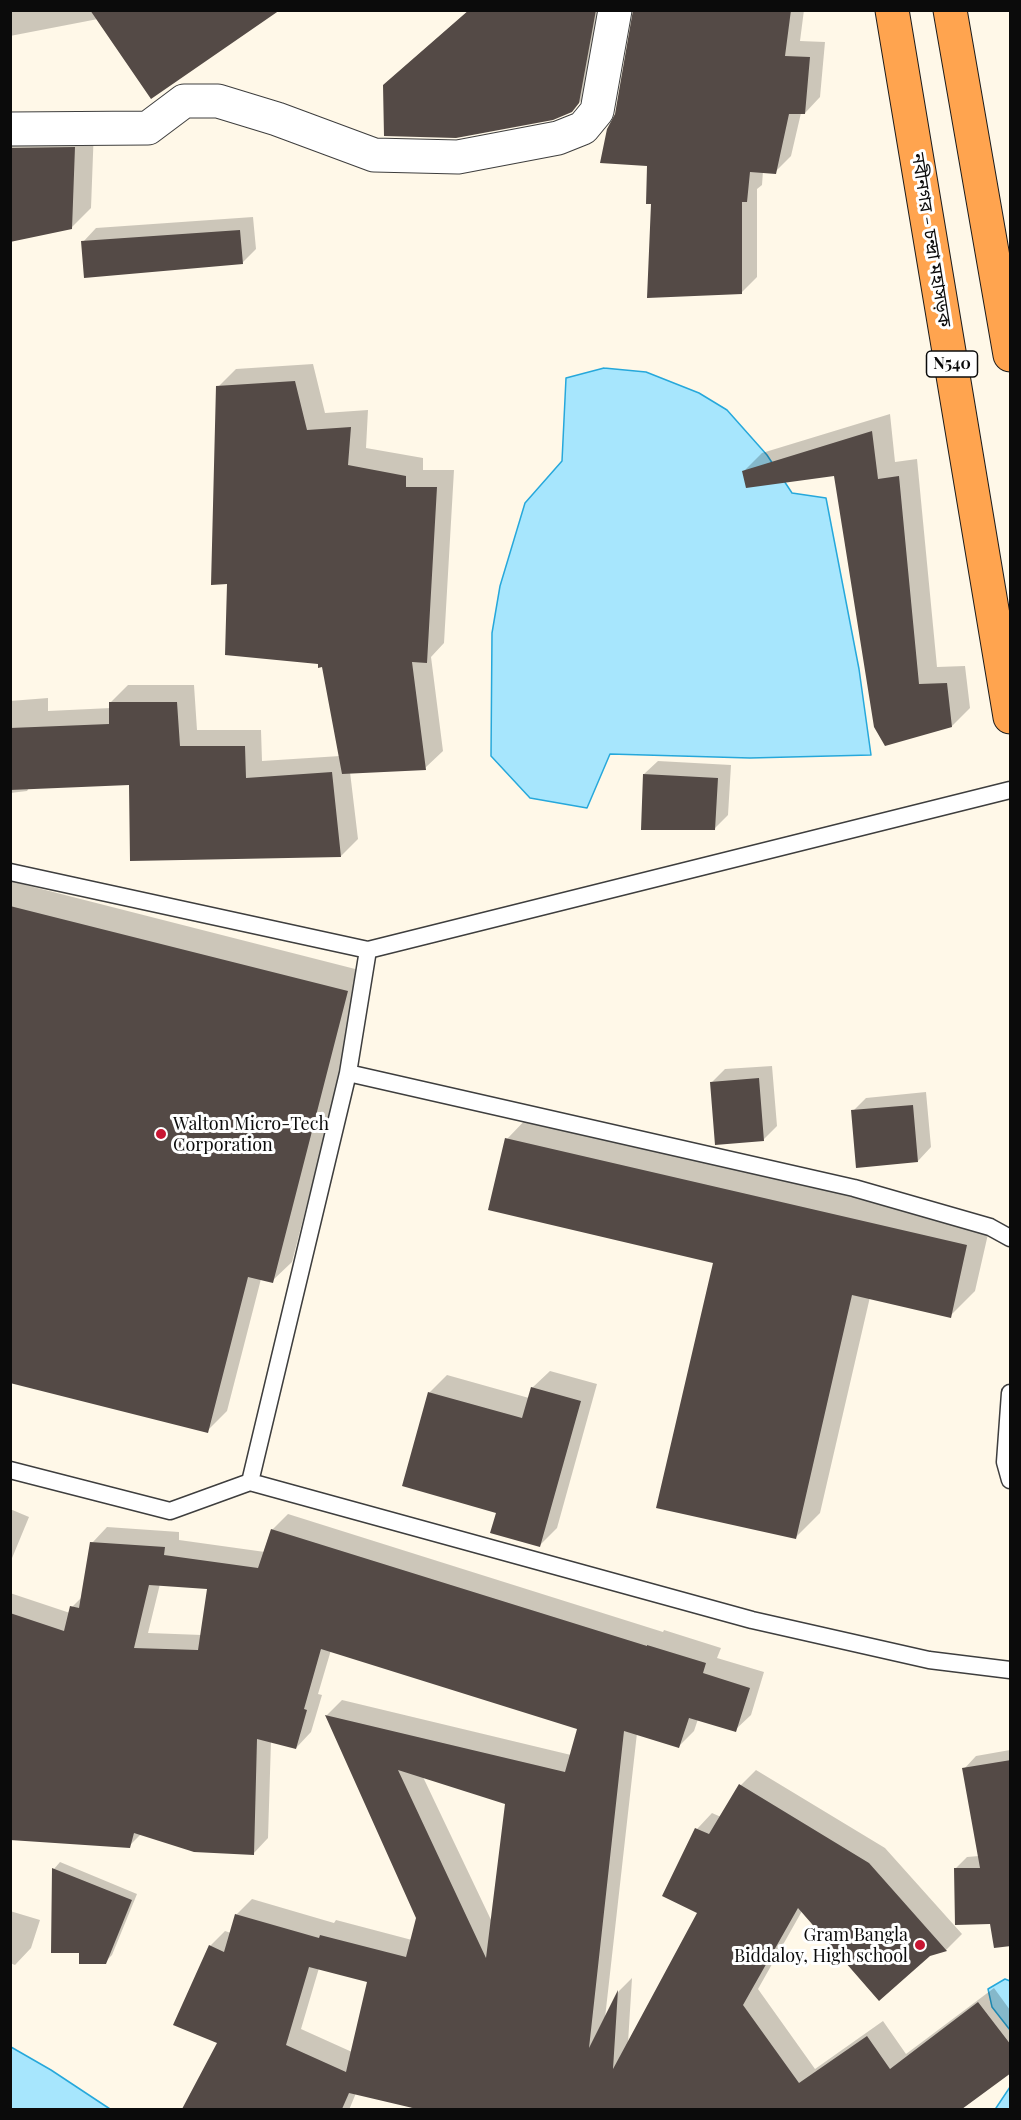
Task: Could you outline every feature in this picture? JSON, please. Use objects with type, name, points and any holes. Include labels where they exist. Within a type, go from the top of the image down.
[{"type":"highway","name":"নবীনগর - চন্দ্রা মহাসড়ক","points":[[892,10],[1011,717]]},
{"type":"highway","points":[[950,10],[1011,355]]},
{"type":"street","points":[[10,129],[148,128],[184,101],[218,101],[277,119],[374,155],[458,157],[558,138],[583,128],[597,111],[615,10]]},
{"type":"lane","points":[[10,872],[368,950],[1011,790]]},
{"type":"lane","points":[[250,1482],[348,1073],[368,950]]},
{"type":"lane","points":[[348,1073],[854,1188],[990,1227],[1011,1238]]},
{"type":"lane","points":[[1011,1393],[1005,1462],[1011,1480]]},
{"type":"lane","points":[[10,1470],[170,1511],[250,1482],[752,1620],[929,1660],[1011,1670]]},
{"type":"water","points":[[604,368],[646,372],[699,393],[727,410],[767,455],[792,493],[826,498],[859,669],[871,755],[750,758],[610,754],[587,808],[530,798],[491,756],[492,633],[500,586],[525,503],[562,461],[566,378]]},
{"type":"water","points":[[1005,1979],[1010,1981],[1010,2030],[992,2007],[988,1989]]},
{"type":"water","points":[[11,2047],[51,2070],[110,2109],[11,2109]]},
{"type":"water","points":[[1010,2087],[1010,2109],[996,2109],[996,2108]]},
{"type":"building","points":[[90,10],[280,10],[151,99]]},
{"type":"building","points":[[469,10],[596,10],[579,103],[572,112],[553,120],[456,138],[384,136],[383,85]]},
{"type":"building","points":[[633,10],[791,10],[785,56],[810,57],[805,114],[789,114],[776,174],[750,172],[747,202],[742,202],[742,294],[647,298],[651,204],[646,204],[647,166],[600,163],[607,129],[615,114]]},
{"type":"building","points":[[75,147],[72,229],[10,242],[10,148]]},
{"type":"building","points":[[240,230],[243,264],[84,278],[81,241]]},
{"type":"building","points":[[295,381],[307,430],[351,427],[348,465],[406,476],[406,487],[437,487],[427,663],[412,662],[426,770],[342,774],[322,667],[318,668],[318,664],[225,655],[227,584],[211,585],[216,386]]},
{"type":"building","points":[[872,431],[878,479],[899,476],[919,684],[947,683],[952,727],[885,746],[874,727],[834,476],[746,488],[742,471]]},
{"type":"building","points":[[109,702],[177,702],[180,746],[245,746],[246,778],[332,772],[341,857],[130,861],[129,785],[10,790],[10,728],[109,724]]},
{"type":"building","points":[[643,774],[718,778],[715,830],[641,830]]},
{"type":"building","name":"Walton Micro-Tech Corporation","points":[[10,906],[348,991],[273,1283],[248,1277],[208,1433],[10,1383]]},
{"type":"building","points":[[759,1078],[764,1141],[715,1145],[710,1082]]},
{"type":"building","points":[[913,1105],[918,1162],[856,1168],[851,1110]]},
{"type":"building","points":[[505,1138],[967,1245],[951,1318],[852,1295],[796,1539],[656,1508],[713,1263],[488,1210]]},
{"type":"building","points":[[531,1387],[581,1401],[540,1547],[490,1533],[496,1513],[402,1486],[428,1392],[522,1418]]},
{"type":"building","points":[[271,1529],[706,1663],[703,1673],[750,1688],[736,1732],[689,1718],[679,1748],[624,1731],[589,2048],[618,1990],[613,2069],[697,1913],[662,1896],[695,1828],[709,1834],[739,1784],[869,1863],[947,1951],[930,1956],[879,2001],[798,1908],[743,2005],[799,2083],[867,2036],[890,2069],[978,2002],[1011,2045],[1011,2073],[962,2109],[417,2109],[349,2093],[342,2109],[182,2109],[217,2043],[173,2025],[209,1945],[224,1952],[235,1914],[319,1938],[320,1935],[406,1957],[416,1918],[325,1715],[565,1772],[577,1729],[321,1649],[304,1709],[307,1710],[296,1749],[257,1739],[254,1855],[194,1852],[134,1833],[130,1848],[10,1840],[10,1613],[64,1631],[70,1606],[79,1608],[90,1542],[165,1547],[164,1555],[258,1568]],"holes":[[[149,1585],[207,1589],[198,1650],[134,1648]],[[398,1770],[505,1804],[486,1958]],[[309,1967],[367,1982],[346,2072],[286,2045]]]},
{"type":"building","points":[[1011,1760],[1011,1946],[994,1948],[990,1924],[955,1925],[954,1868],[980,1868],[962,1768]]},
{"type":"building","points":[[52,1868],[132,1900],[106,1964],[79,1964],[79,1953],[51,1953]]},
{"type":"place","name":"Walton Micro-Tech Corporation","points":[[161,1134]]},
{"type":"place","name":"Gram Bangla Biddaloy, High school","points":[[920,1945]]}]
